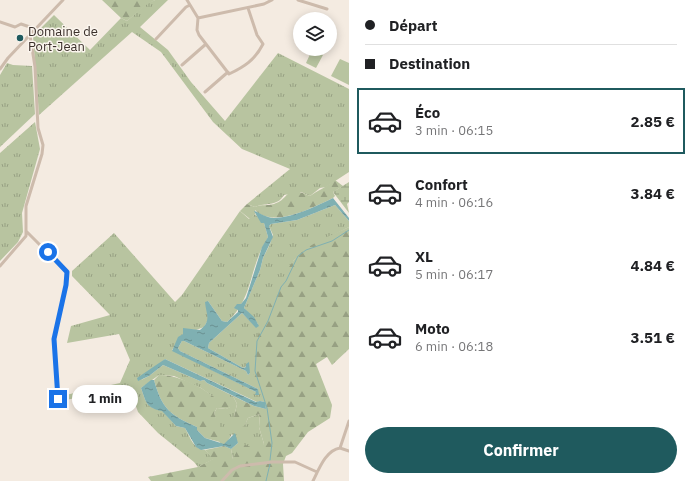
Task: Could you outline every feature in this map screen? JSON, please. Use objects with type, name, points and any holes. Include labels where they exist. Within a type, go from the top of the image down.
[{"type":"street","points":[[0,69],[8,58],[63,0]]},
{"type":"street","points":[[187,0],[198,18],[197,30],[229,74],[243,68],[252,60],[263,44],[257,35],[248,8]]},
{"type":"street","points":[[198,18],[248,8],[264,4],[272,0]]},
{"type":"street","points":[[298,0],[327,10]]},
{"type":"street","points":[[156,39],[186,7],[190,5]]},
{"type":"street","points":[[0,22],[15,27],[21,24],[36,28]]},
{"type":"street","points":[[0,266],[26,236],[26,206],[42,154],[43,145],[38,128],[35,67],[30,35]]},
{"type":"street","points":[[182,65],[206,44]]},
{"type":"street","points":[[205,92],[228,72]]},
{"type":"street","points":[[26,231],[67,272],[66,285],[54,339],[58,399]]},
{"type":"street","points":[[340,448],[349,421]]},
{"type":"street","points":[[313,481],[326,457],[336,449],[340,448],[349,451]]},
{"type":"street","points":[[222,481],[232,470],[240,466],[270,462],[294,462],[317,472]]},
{"type":"green space","points":[[102,0],[155,0],[146,5],[127,21],[121,18]]},
{"type":"green space","points":[[155,0],[168,0],[140,27],[168,50],[191,82],[225,121],[278,53],[349,89],[349,172],[326,187],[320,188],[310,196],[301,192],[284,195],[281,199],[271,204],[255,207],[247,204],[290,169],[242,149],[213,122],[161,52],[132,32],[39,115],[33,36],[54,15],[90,50],[121,18],[127,21],[146,4]]},
{"type":"green space","points":[[309,56],[322,56],[316,68],[306,63]]},
{"type":"green space","points":[[340,59],[349,63],[349,85],[331,76]]},
{"type":"green space","points":[[7,63],[13,65],[32,66],[35,114],[0,147],[0,75]]},
{"type":"green space","points":[[35,122],[40,149],[22,213],[23,232],[18,242],[0,261],[0,153]]},
{"type":"green space","points":[[335,180],[343,186],[333,192],[335,196],[305,211],[283,217],[272,217],[263,215],[255,210],[255,214],[250,219],[240,211],[247,204],[255,207],[274,204],[291,192],[296,191],[310,196]]},
{"type":"green space","points":[[349,182],[349,202],[347,204],[349,213],[333,192]]},
{"type":"green space","points":[[335,205],[349,221],[349,227],[308,248],[294,260],[279,287],[265,402],[257,402],[165,359],[141,380],[149,376],[163,365],[200,381],[204,380],[233,396],[237,404],[234,417],[245,425],[248,418],[260,414],[259,427],[264,444],[260,451],[233,459],[231,449],[238,443],[232,434],[226,444],[220,444],[214,413],[217,408],[226,409],[230,407],[230,403],[219,401],[201,388],[174,376],[159,375],[141,388],[147,404],[153,408],[162,410],[176,426],[185,428],[195,445],[198,448],[205,450],[214,459],[198,467],[194,462],[158,433],[138,412],[129,387],[61,401],[61,396],[120,383],[130,360],[119,334],[67,343],[71,326],[110,315],[72,276],[72,271],[114,233],[175,302],[182,295],[240,211],[249,219],[255,214],[264,223],[268,237],[258,258],[249,287],[241,305],[227,322],[222,321],[208,301],[209,318],[204,327],[196,330],[184,329],[183,334],[172,350],[256,392],[256,395],[258,389],[180,351],[178,348],[182,341],[184,341],[246,371],[248,375],[250,373],[247,366],[243,368],[208,348],[209,343],[242,313],[256,327],[258,324],[244,308],[273,235],[269,226],[271,224],[297,220]]},
{"type":"green space","points":[[349,227],[349,349],[332,365],[327,357],[316,364],[332,405],[330,418],[308,432],[292,453],[286,456],[283,464],[284,481],[151,481],[148,477],[198,467],[213,459],[205,450],[224,446],[231,449],[233,459],[241,443],[260,451],[260,446],[264,444],[259,427],[260,414],[248,418],[245,425],[237,431],[234,417],[237,404],[233,396],[254,406],[266,409],[252,368],[260,328],[281,282],[299,254],[319,241]]},
{"type":"green space","points":[[159,375],[175,377],[186,381],[201,388],[218,399],[230,402],[231,407],[226,409],[217,408],[214,413],[222,434],[220,442],[205,438],[197,430],[197,427],[180,419],[168,410],[160,398],[154,380]]},
{"type":"water","points":[[333,198],[349,218],[349,221],[335,205],[297,220],[271,224],[269,226],[273,237],[263,258],[260,270],[244,308],[254,317],[259,326],[256,328],[242,313],[209,343],[208,348],[243,368],[246,367],[246,364],[249,362],[250,373],[248,375],[246,371],[184,341],[182,341],[178,348],[180,351],[258,389],[259,395],[255,395],[256,392],[172,351],[178,337],[183,334],[183,328],[200,330],[204,327],[207,320],[205,302],[208,301],[222,321],[227,322],[238,312],[238,310],[234,308],[237,304],[241,304],[246,298],[262,247],[268,237],[264,223],[261,223],[254,211],[271,218],[289,216]]},
{"type":"water","points":[[165,359],[256,402],[265,402],[266,409],[254,406],[207,383],[204,380],[200,381],[163,365],[149,376],[138,381],[137,378]]},
{"type":"water","points":[[151,380],[154,380],[160,398],[168,410],[180,419],[197,427],[197,430],[205,438],[224,444],[235,433],[238,443],[231,449],[224,446],[201,450],[196,447],[185,428],[176,426],[162,411],[157,410],[147,404],[141,388]]},
{"type":"waterway","points":[[270,460],[272,443],[267,408],[255,371],[257,341],[268,321],[281,287],[286,281],[298,256],[306,250],[332,241],[349,230]]},
{"type":"waterway","points":[[266,481],[270,464]]},
{"type":"place","name":"Domaine de Port-Jean","points":[[20,38]]},
{"type":"route","points":[[48,252],[67,272],[66,285],[54,339],[58,399]]}]
